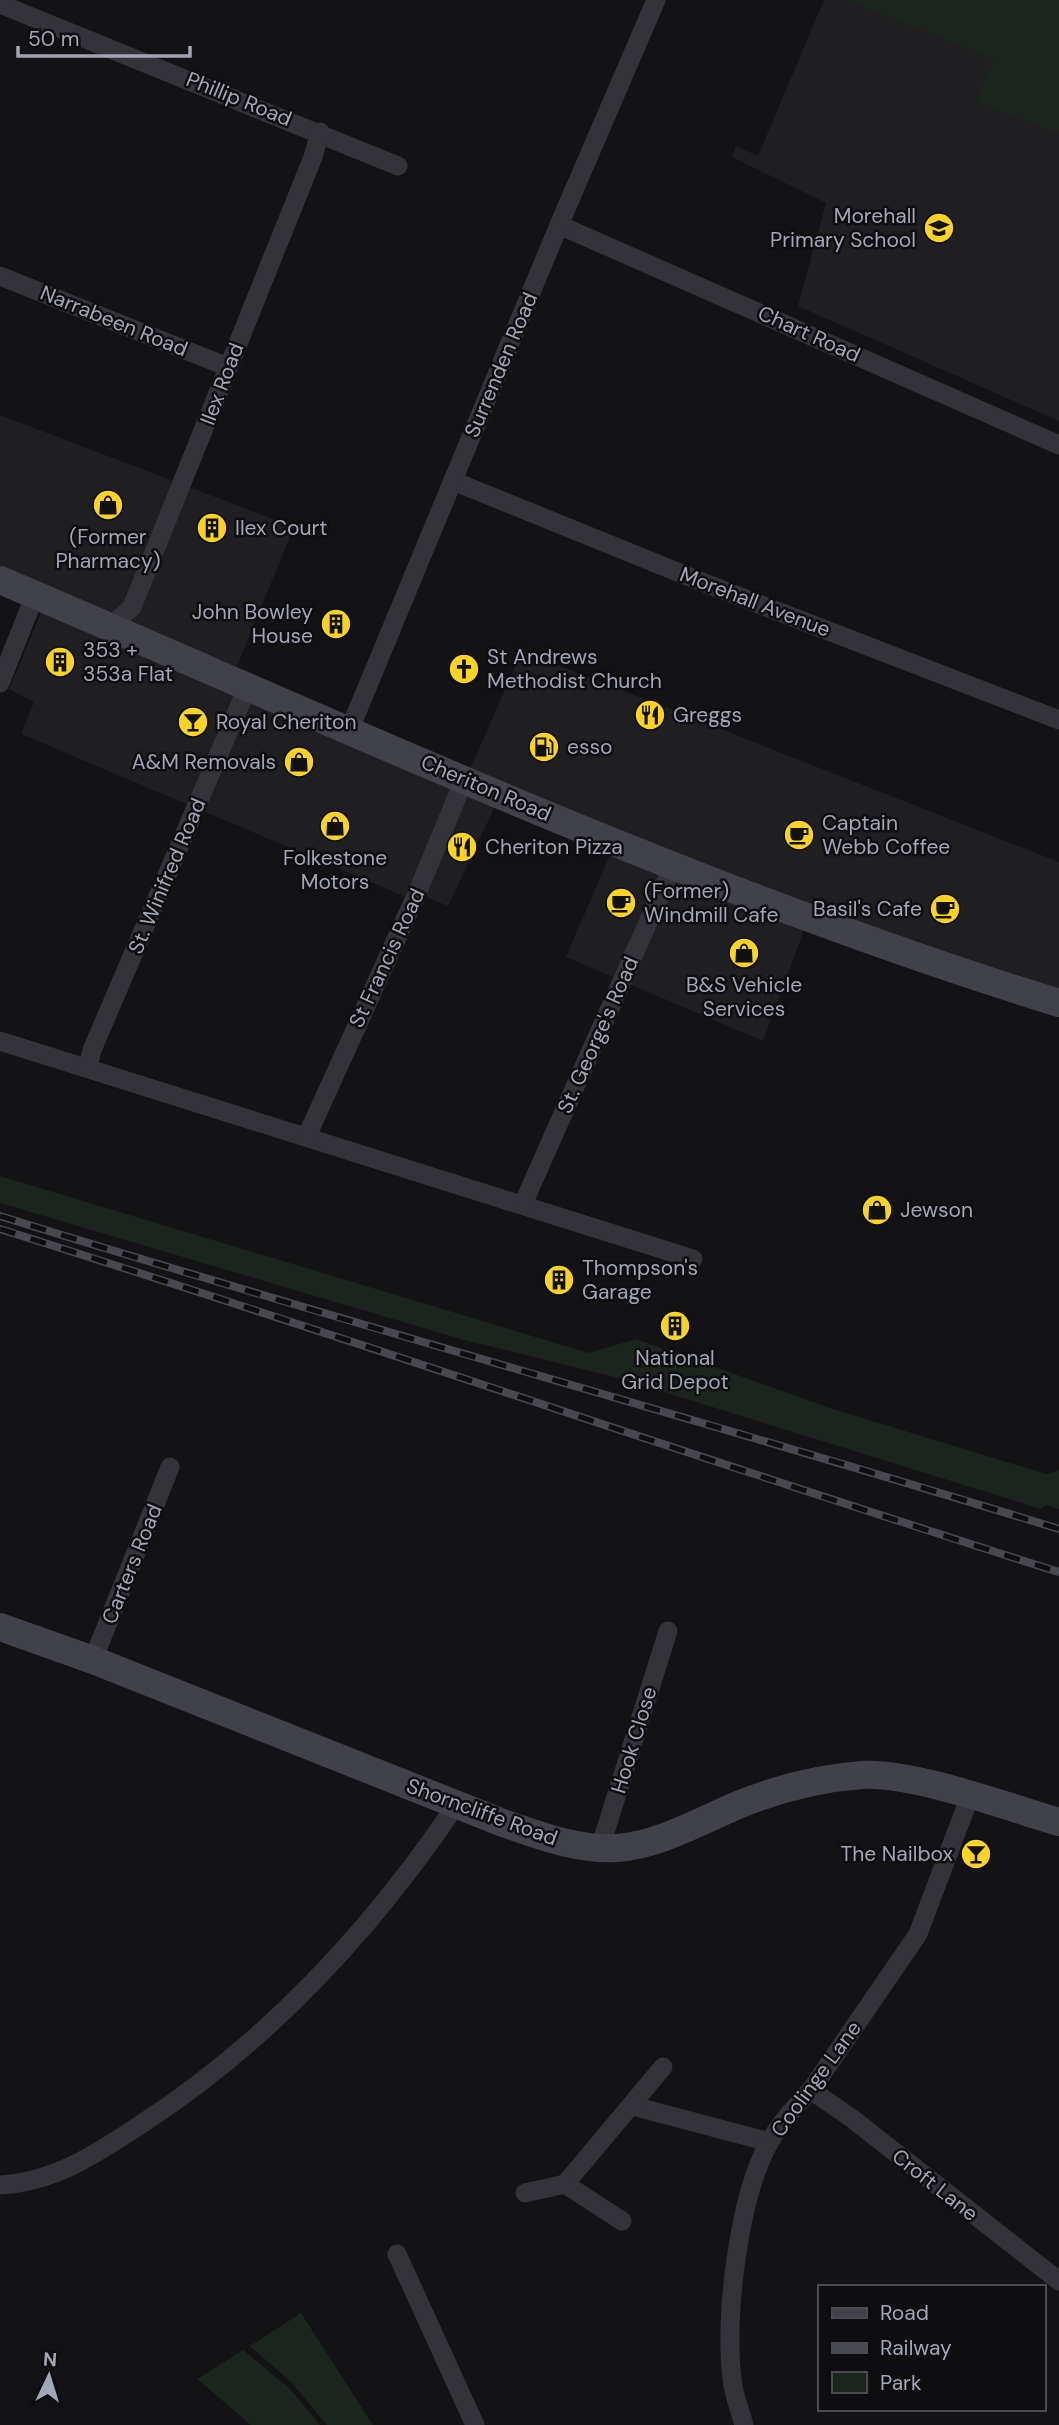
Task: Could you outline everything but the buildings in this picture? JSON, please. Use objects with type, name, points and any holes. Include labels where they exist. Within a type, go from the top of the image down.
[{"type":"main road","name":"Cheriton Road","points":[[0,580],[464,780],[673,866],[803,917],[1059,1003]]},
{"type":"main road","name":"Shorncliffe Road","points":[[0,1627],[93,1660],[456,1805],[546,1838],[600,1848],[620,1848],[651,1840],[772,1793],[832,1779],[864,1775],[891,1777],[970,1796],[1059,1822]]},
{"type":"street","name":"Surrenden Road","points":[[349,731],[559,225],[656,0]]},
{"type":"street","name":"Phillip Road","points":[[0,4],[398,166]]},
{"type":"street","name":"Ilex Road","points":[[110,627],[132,607],[320,132]]},
{"type":"street","name":"Chart Road","points":[[559,225],[1059,445]]},
{"type":"street","name":"Narrabeen Road","points":[[0,276],[228,366]]},
{"type":"street","name":"Morehall Avenue","points":[[453,481],[707,584],[1059,720]]},
{"type":"street","points":[[0,684],[35,595]]},
{"type":"street","name":"St. Winifred Road","points":[[88,1067],[92,1050],[248,686]]},
{"type":"street","name":"St Francis Road","points":[[307,1136],[418,891],[464,780]]},
{"type":"street","name":"St. George's Road","points":[[523,1204],[673,866]]},
{"type":"street","points":[[0,1041],[693,1259]]},
{"type":"street","name":"Carters Road","points":[[93,1660],[170,1467]]},
{"type":"street","name":"Hook Close","points":[[600,1848],[668,1631]]},
{"type":"street","name":"Coolinge Lane","points":[[744,2425],[732,2379],[736,2272],[754,2181],[769,2142],[790,2112],[811,2090],[918,1934],[970,1796]]},
{"type":"street","points":[[0,2185],[31,2182],[90,2158],[167,2108],[246,2048],[336,1961],[421,1857],[456,1805]]},
{"type":"street","points":[[525,2193],[565,2185],[663,2067]]},
{"type":"street","name":"Croft Lane","points":[[811,2090],[1059,2281]]},
{"type":"street","points":[[633,2106],[769,2142]]},
{"type":"street","points":[[565,2185],[622,2221]]},
{"type":"street","points":[[397,2253],[475,2425]]},
{"type":"shaded area","name":"Morehall Primary School","points":[[824,0],[1059,0],[1059,421],[798,306],[826,203],[732,157],[736,146],[758,156]]},
{"type":"shaded area","points":[[0,415],[294,527],[235,671],[470,769],[522,651],[1059,862],[1059,994],[811,911],[763,1041],[566,957],[612,850],[497,802],[448,906],[424,896],[420,903],[21,734],[34,702],[9,689],[41,613],[0,595]]},
{"type":"green space","points":[[846,0],[1059,0],[1059,134],[976,101],[995,60]]},
{"type":"green space","points":[[0,1176],[589,1353],[636,1339],[830,1408],[1046,1474],[1059,1470],[1059,1509],[1046,1505],[1041,1509],[622,1379],[464,1340],[0,1203]]},
{"type":"green space","points":[[301,2313],[373,2425],[327,2425],[291,2382],[250,2346]]},
{"type":"green space","points":[[243,2350],[289,2388],[320,2425],[251,2425],[197,2379]]},
{"type":"railway","points":[[0,1216],[1059,1529]]},
{"type":"railway","points":[[0,1229],[1059,1572]]},
{"type":"place","name":"Morehall Primary School","points":[[939,228]]},
{"type":"place","name":"(Former Pharmacy)","points":[[108,505]]},
{"type":"place","name":"Ilex Court","points":[[212,528]]},
{"type":"place","name":"John Bowley House","points":[[336,624]]},
{"type":"place","name":"353 + 353a Flat","points":[[60,662]]},
{"type":"place","name":"St Andrews Methodist Church","points":[[464,669]]},
{"type":"place","name":"Greggs","points":[[650,715]]},
{"type":"place","name":"Royal Cheriton","points":[[193,722]]},
{"type":"place","name":"esso","points":[[544,747]]},
{"type":"place","name":"A&M Removals","points":[[299,762]]},
{"type":"place","name":"Folkestone Motors","points":[[335,826]]},
{"type":"place","name":"Captain Webb Coffee","points":[[799,835]]},
{"type":"place","name":"Cheriton Pizza","points":[[462,847]]},
{"type":"place","name":"(Former) Windmill Cafe","points":[[621,903]]},
{"type":"place","name":"Basil's Cafe","points":[[945,909]]},
{"type":"place","name":"B&S Vehicle Services","points":[[744,953]]},
{"type":"place","name":"Jewson","points":[[877,1210]]},
{"type":"place","name":"Thompson's Garage","points":[[559,1280]]},
{"type":"place","name":"National Grid Depot","points":[[675,1326]]},
{"type":"place","name":"The Nailbox","points":[[976,1854]]}]
